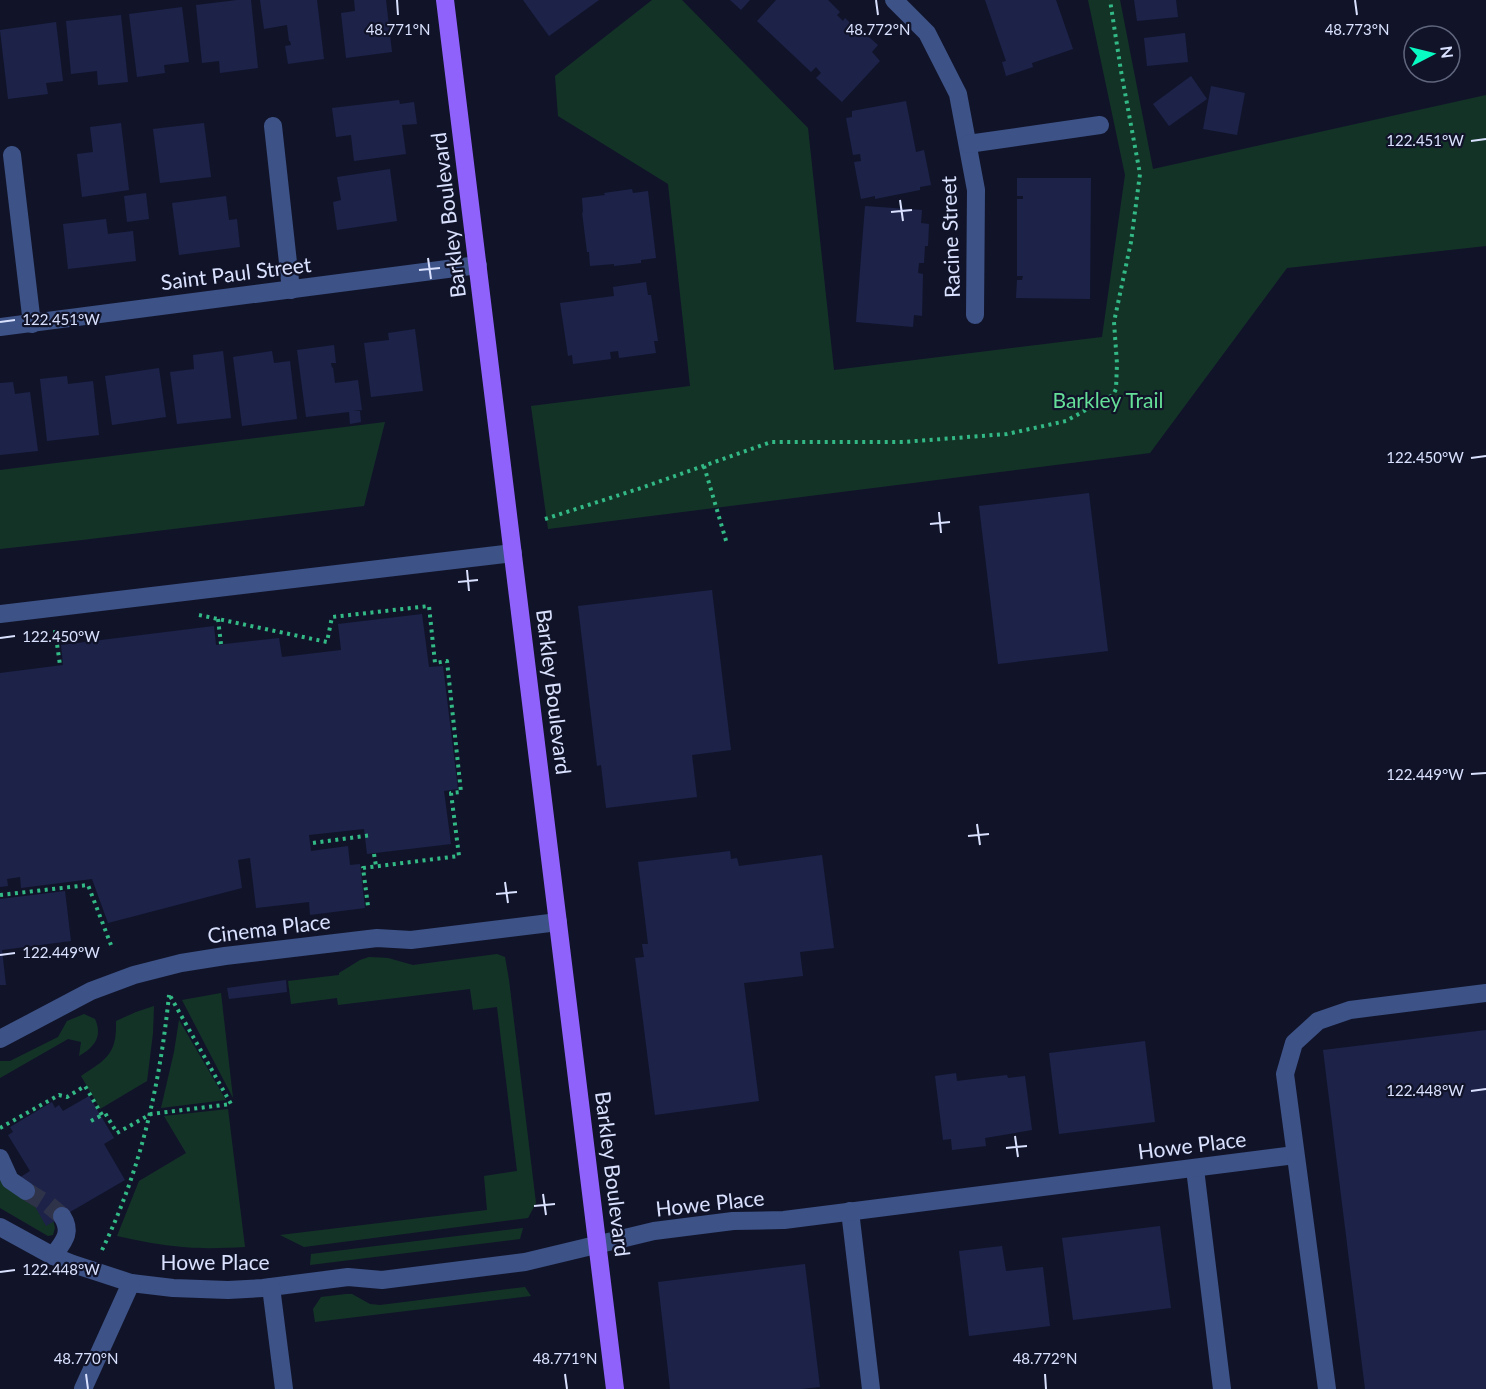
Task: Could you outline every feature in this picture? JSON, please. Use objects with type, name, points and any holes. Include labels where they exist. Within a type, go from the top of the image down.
[{"type":"main road","name":"Barkley Boulevard","points":[[445,0],[615,1389]]},
{"type":"street","name":"Racine Street","points":[[894,0],[927,33],[958,94],[976,190],[975,315]]},
{"type":"street","points":[[968,144],[1100,125]]},
{"type":"street","points":[[273,126],[291,290]]},
{"type":"street","points":[[12,155],[32,324]]},
{"type":"street","name":"Saint Paul Street","points":[[0,327],[478,266]]},
{"type":"street","points":[[0,614],[513,553]]},
{"type":"street","name":"Cinema Place","points":[[0,1039],[91,991],[134,975],[181,963],[377,938],[411,940],[558,922]]},
{"type":"street","points":[[1327,1389],[1285,1074],[1294,1043],[1318,1021],[1350,1010],[1486,993]]},
{"type":"street","name":"Howe Place","points":[[0,1227],[54,1256],[94,1272],[131,1283],[202,1290],[246,1290],[348,1277],[382,1280],[525,1262],[654,1231],[733,1221],[784,1220],[1295,1155]]},
{"type":"street","points":[[0,1158],[10,1180],[26,1191]]},
{"type":"street","points":[[1195,1169],[1222,1389]]},
{"type":"street","points":[[850,1211],[872,1389]]},
{"type":"street","points":[[54,1256],[67,1232],[66,1222],[62,1216]]},
{"type":"street","points":[[83,1389],[131,1283]]},
{"type":"street","points":[[271,1287],[284,1389]]},
{"type":"path","points":[[545,519],[771,442],[903,442],[1007,434],[1066,421],[1113,395],[1116,389],[1117,364],[1114,322],[1131,242],[1140,174],[1110,0]]},
{"type":"path","points":[[704,466],[726,544]]},
{"type":"path","points":[[191,614],[327,642],[332,617],[429,606],[435,663],[447,661],[461,792],[452,794],[459,856],[363,868],[368,906]]},
{"type":"path","points":[[218,619],[221,644]]},
{"type":"path","points":[[55,630],[60,666]]},
{"type":"path","points":[[313,843],[372,835]]},
{"type":"path","points":[[375,854],[376,866]]},
{"type":"path","points":[[0,895],[88,885],[111,945]]},
{"type":"path","points":[[91,1121],[105,1113],[117,1133],[151,1114],[231,1104],[170,994],[151,1114],[123,1203],[99,1256]]},
{"type":"path","points":[[0,1128],[59,1095],[67,1097],[85,1086],[102,1115]]},
{"type":"green space","name":"Barkley Trail","points":[[652,0],[682,0],[808,128],[834,370],[1102,337],[1125,175],[1088,0],[1120,0],[1153,169],[1486,95],[1486,246],[1287,268],[1150,453],[548,529],[531,406],[690,386],[668,184],[558,116],[555,76]]},
{"type":"green space","points":[[385,422],[364,506],[0,549],[0,470]]},
{"type":"green space","points":[[497,954],[505,957],[509,980],[536,1203],[528,1218],[304,1247],[280,1235],[487,1210],[484,1176],[517,1171],[497,1007],[473,1010],[470,989],[338,1005],[337,998],[291,1004],[288,981],[339,975],[360,960],[369,957],[388,958],[413,965]]},
{"type":"green space","points":[[221,993],[233,1098],[182,1000]]},
{"type":"green space","points":[[154,1006],[147,1081],[100,1109],[81,1076],[109,1055],[115,1041],[116,1021]]},
{"type":"green space","points":[[84,1014],[95,1019],[98,1031],[96,1041],[84,1053],[79,1056],[81,1042],[68,1039],[0,1078],[0,1061],[10,1061],[58,1037],[67,1021]]},
{"type":"green space","points":[[179,1020],[226,1100],[161,1108]]},
{"type":"green space","points":[[228,1109],[245,1247],[183,1247],[117,1236],[139,1181],[186,1153],[164,1116]]},
{"type":"green space","points":[[0,1178],[25,1200],[53,1219],[55,1228],[53,1235],[48,1236],[0,1208]]},
{"type":"green space","points":[[523,1228],[520,1239],[310,1265],[311,1254]]},
{"type":"green space","points":[[525,1287],[531,1296],[315,1322],[313,1309],[321,1297],[346,1294],[352,1294],[370,1304],[380,1305]]},
{"type":"building","points":[[251,0],[258,68],[220,73],[219,61],[202,63],[196,5]]},
{"type":"building","points":[[260,0],[317,0],[324,59],[288,64],[285,46],[291,45],[287,25],[264,29]]},
{"type":"building","points":[[354,0],[386,0],[392,52],[346,58],[341,13],[355,11]]},
{"type":"building","points":[[523,0],[599,0],[549,36]]},
{"type":"building","points":[[730,0],[750,0],[741,10]]},
{"type":"building","points":[[776,0],[828,0],[840,12],[837,15],[843,21],[845,18],[878,45],[872,52],[880,61],[842,102],[816,78],[821,73],[816,67],[811,72],[757,21]]},
{"type":"building","points":[[985,0],[1056,0],[1073,49],[1032,63],[1033,67],[1006,76],[1002,62],[1006,61]]},
{"type":"building","points":[[1134,0],[1176,0],[1178,17],[1137,21]]},
{"type":"building","points":[[182,7],[189,62],[164,65],[165,73],[137,77],[129,14]]},
{"type":"building","points":[[121,15],[128,82],[98,85],[97,71],[71,74],[66,21]]},
{"type":"building","points":[[56,22],[63,81],[46,83],[48,94],[8,99],[0,30]]},
{"type":"building","points":[[1185,33],[1188,62],[1147,66],[1144,38]]},
{"type":"building","points":[[1191,76],[1207,99],[1169,126],[1153,104]]},
{"type":"building","points":[[1211,86],[1245,93],[1237,135],[1203,129]]},
{"type":"building","points":[[399,100],[400,104],[414,102],[417,124],[402,125],[406,154],[354,161],[351,135],[336,137],[332,108]]},
{"type":"building","points":[[906,101],[916,152],[924,150],[931,185],[920,187],[920,190],[875,199],[875,196],[861,199],[854,162],[861,161],[860,154],[853,155],[846,118],[852,117],[852,111]]},
{"type":"building","points":[[121,123],[129,190],[82,197],[77,154],[93,152],[90,127]]},
{"type":"building","points":[[204,123],[211,177],[160,183],[153,129]]},
{"type":"building","points":[[390,169],[397,221],[337,230],[333,202],[341,200],[337,177]]},
{"type":"building","points":[[1017,178],[1091,178],[1090,299],[1016,298],[1017,280],[1022,280],[1023,276],[1017,276],[1017,199],[1023,199],[1023,196],[1017,196]]},
{"type":"building","points":[[632,189],[633,193],[648,191],[656,258],[641,260],[641,263],[590,266],[582,198]]},
{"type":"building","points":[[146,193],[149,219],[127,222],[124,196]]},
{"type":"building","points":[[226,196],[229,220],[237,219],[240,247],[179,255],[172,203]]},
{"type":"building","points":[[865,206],[922,210],[921,223],[929,224],[928,246],[925,246],[924,263],[919,263],[918,273],[923,274],[922,316],[914,315],[913,327],[856,322]]},
{"type":"building","points":[[106,219],[108,234],[133,231],[136,261],[68,269],[63,224]]},
{"type":"building","points":[[646,282],[648,295],[651,295],[658,341],[654,341],[656,353],[619,358],[618,351],[610,352],[611,359],[573,364],[572,355],[568,356],[560,303],[614,296],[613,287]]},
{"type":"building","points":[[415,329],[423,391],[371,397],[364,343],[389,340],[388,333]]},
{"type":"building","points":[[334,345],[336,363],[331,363],[335,383],[358,380],[362,410],[352,411],[360,411],[361,422],[350,424],[349,412],[306,417],[297,350]]},
{"type":"building","points":[[223,351],[231,418],[177,424],[170,372],[194,369],[193,355]]},
{"type":"building","points":[[272,351],[274,363],[290,361],[297,419],[242,426],[233,357]]},
{"type":"building","points":[[159,368],[166,417],[112,425],[105,376]]},
{"type":"building","points":[[67,376],[68,384],[93,381],[99,435],[47,441],[40,379]]},
{"type":"building","points":[[13,382],[15,394],[30,392],[38,451],[0,455],[0,383]]},
{"type":"building","points":[[1089,493],[1108,651],[998,664],[979,506]]},
{"type":"building","points":[[712,590],[731,750],[692,755],[697,797],[606,808],[601,765],[597,766],[578,606]]},
{"type":"building","points":[[422,614],[429,667],[443,666],[458,789],[444,791],[451,844],[367,854],[364,829],[309,835],[311,851],[348,846],[350,865],[360,864],[365,908],[310,915],[309,902],[256,908],[250,858],[238,860],[242,888],[108,923],[92,879],[21,888],[20,877],[7,879],[8,886],[0,887],[0,673],[63,665],[61,645],[214,626],[216,645],[279,638],[282,657],[341,650],[338,624]]},
{"type":"building","points":[[730,851],[731,859],[737,858],[739,866],[822,855],[834,948],[800,952],[803,976],[744,983],[759,1101],[655,1115],[635,958],[644,957],[642,944],[648,944],[638,862]]},
{"type":"building","points":[[65,891],[71,941],[2,950],[6,985],[0,985],[0,899]]},
{"type":"building","points":[[286,980],[287,992],[229,999],[227,988]]},
{"type":"building","points":[[1486,1030],[1486,1389],[1365,1389],[1323,1050]]},
{"type":"building","points":[[1145,1041],[1155,1122],[1059,1134],[1049,1053]]},
{"type":"building","points":[[956,1073],[957,1081],[1007,1075],[1008,1078],[1025,1076],[1032,1130],[985,1138],[986,1146],[952,1150],[951,1139],[943,1140],[935,1076]]},
{"type":"building","points":[[89,1096],[114,1138],[104,1144],[125,1180],[46,1226],[19,1178],[30,1171],[8,1135],[13,1132],[10,1127],[52,1102],[55,1108],[59,1105],[63,1111]]},
{"type":"building","points":[[1160,1226],[1171,1308],[1073,1320],[1062,1238]]},
{"type":"building","points":[[1002,1246],[1006,1271],[1043,1267],[1050,1326],[969,1336],[959,1251]]},
{"type":"building","points":[[805,1264],[820,1387],[670,1389],[658,1282]]},
{"type":"tunnel","points":[[26,1191],[62,1216]]}]
